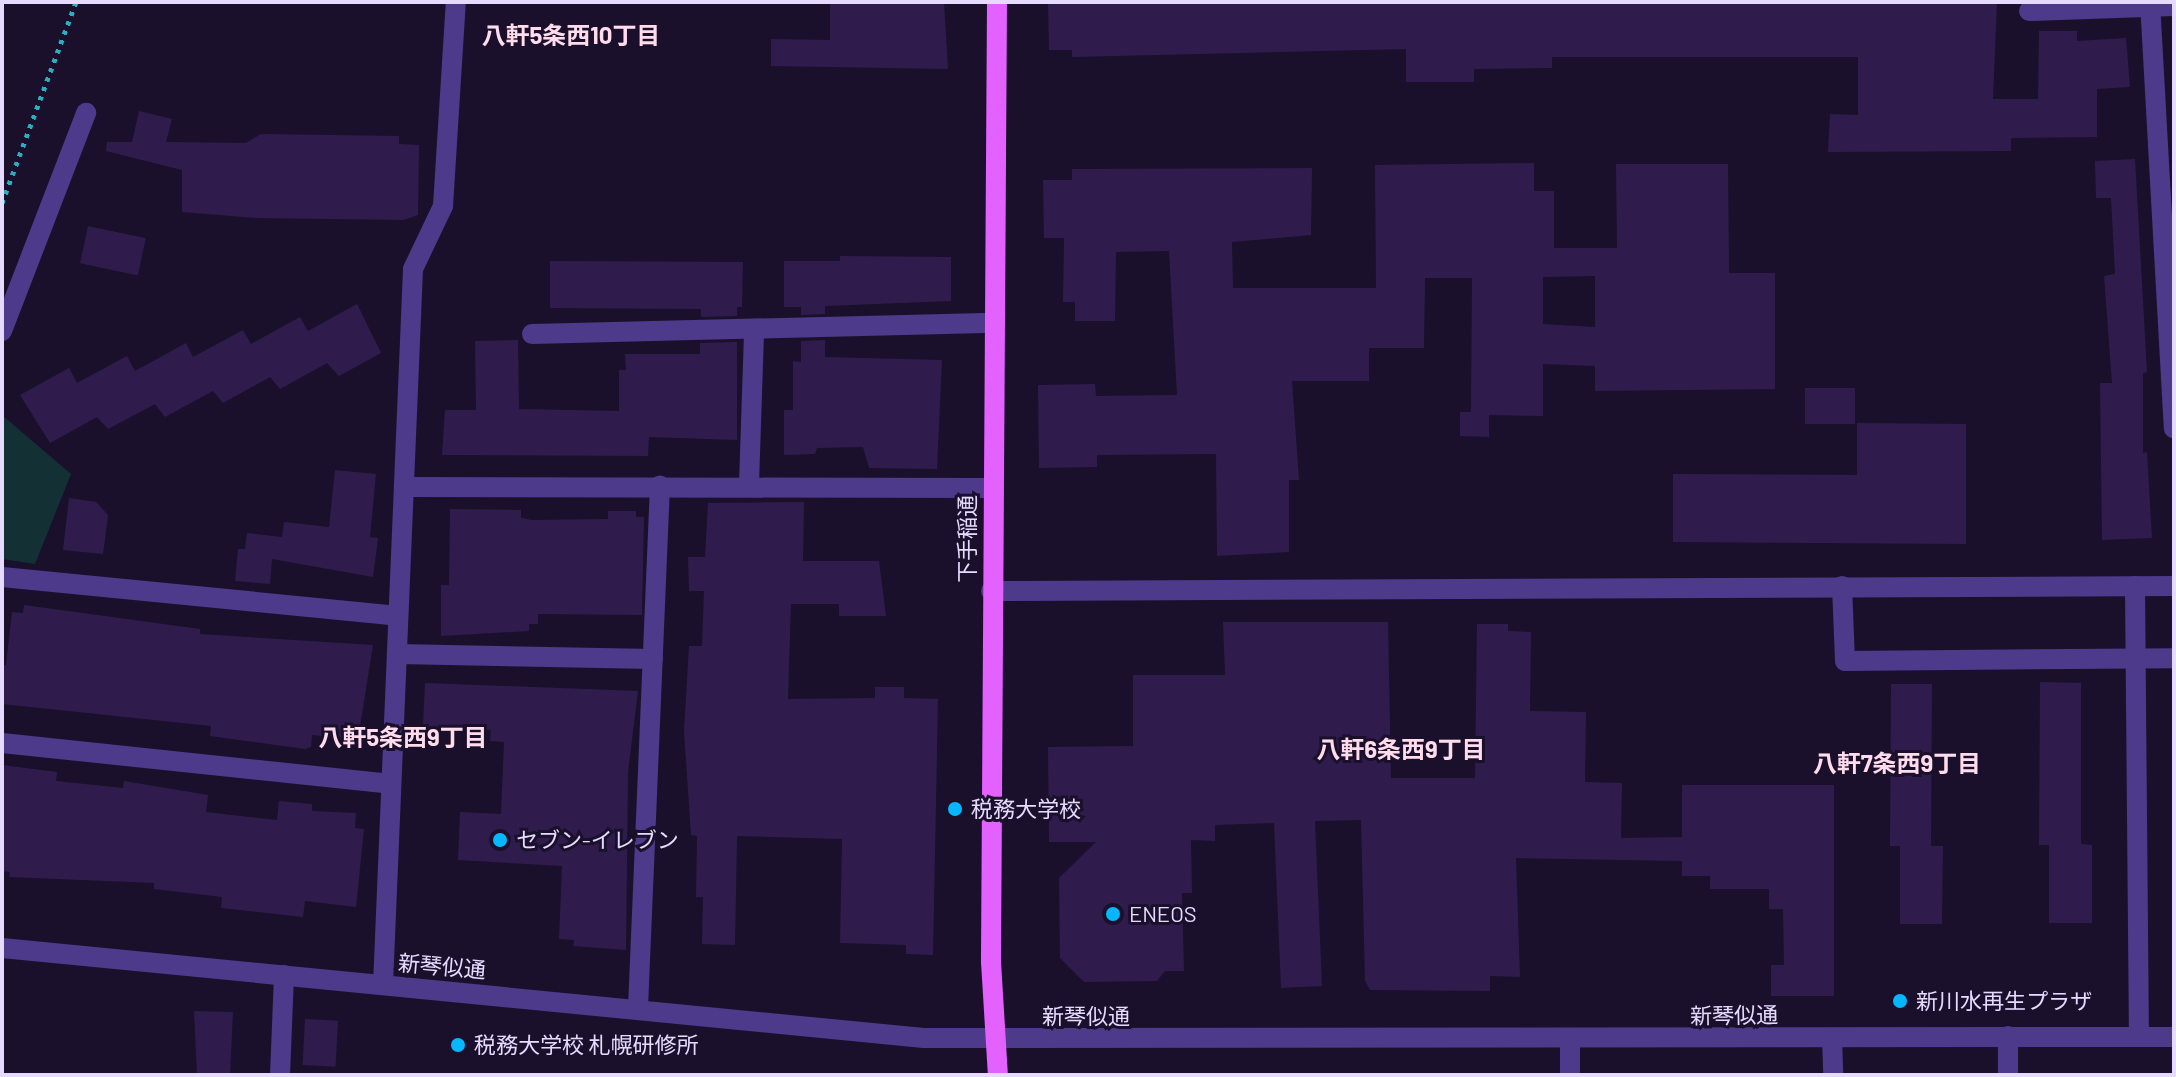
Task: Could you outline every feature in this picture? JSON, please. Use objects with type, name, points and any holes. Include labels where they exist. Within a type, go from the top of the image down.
[{"type":"main road","name":"下手稲通","points":[[997,2],[991,488],[991,962],[998,1075]]},
{"type":"street","points":[[383,985],[413,269],[443,206],[456,2]]},
{"type":"street","points":[[2150,4],[2174,428]]},
{"type":"street","points":[[2029,11],[2150,4],[2174,6]]},
{"type":"street","points":[[2,331],[86,113]]},
{"type":"street","points":[[532,334],[995,323]]},
{"type":"street","points":[[749,484],[754,331]]},
{"type":"street","points":[[404,487],[749,484],[991,488]]},
{"type":"street","points":[[638,1008],[660,485]]},
{"type":"street","points":[[2,577],[398,616]]},
{"type":"street","points":[[1842,586],[1845,661],[2174,658]]},
{"type":"street","points":[[2135,586],[2139,1037]]},
{"type":"street","points":[[991,591],[2174,586]]},
{"type":"street","points":[[397,654],[653,659]]},
{"type":"street","points":[[2,743],[391,784]]},
{"type":"street","name":"新琴似通","points":[[2,948],[924,1038],[1570,1041],[2174,1037]]},
{"type":"street","points":[[280,1075],[284,975]]},
{"type":"street","points":[[2008,1036],[2008,1075]]},
{"type":"street","points":[[1832,1038],[1833,1075]]},
{"type":"street","points":[[1570,1041],[1570,1075]]},
{"type":"path","points":[[2,203],[76,2]]},
{"type":"green space","points":[[2,415],[71,474],[35,564],[2,559]]},
{"type":"building","points":[[830,2],[944,2],[948,69],[771,66],[771,39],[830,40]]},
{"type":"building","points":[[1048,2],[1997,2],[1993,99],[2038,99],[2039,31],[2077,31],[2077,41],[2126,38],[2130,87],[2097,89],[2097,137],[2011,138],[2011,151],[1828,152],[1830,114],[1858,115],[1858,57],[1552,57],[1552,68],[1474,69],[1474,82],[1406,82],[1406,49],[1072,57],[1072,50],[1049,50]]},
{"type":"building","points":[[139,111],[172,119],[166,142],[246,143],[261,134],[399,136],[399,144],[419,145],[418,215],[403,220],[256,218],[182,212],[182,170],[106,151],[107,142],[132,142]]},
{"type":"building","points":[[2135,159],[2147,372],[2143,373],[2143,453],[2147,452],[2152,538],[2102,540],[2100,383],[2112,383],[2104,276],[2115,274],[2111,198],[2096,198],[2095,161]]},
{"type":"building","points":[[1534,163],[1534,191],[1554,191],[1554,248],[1617,248],[1616,164],[1728,164],[1729,273],[1775,273],[1775,389],[1595,391],[1595,366],[1543,364],[1543,416],[1489,415],[1489,437],[1460,436],[1460,412],[1471,412],[1472,278],[1425,278],[1424,348],[1369,348],[1369,381],[1292,381],[1299,480],[1289,480],[1289,552],[1217,556],[1216,454],[1097,455],[1097,467],[1039,468],[1038,385],[1095,384],[1096,396],[1177,395],[1169,251],[1116,252],[1115,321],[1075,321],[1075,302],[1063,302],[1064,238],[1044,238],[1043,180],[1072,180],[1072,169],[1312,168],[1311,235],[1232,242],[1233,288],[1376,288],[1375,165]],"holes":[[[1595,276],[1595,327],[1543,324],[1543,277]]]},
{"type":"building","points":[[88,226],[146,238],[138,275],[80,263]]},
{"type":"building","points":[[840,256],[951,257],[951,301],[825,306],[825,314],[801,315],[801,307],[784,307],[784,261],[840,261]]},
{"type":"building","points":[[550,261],[743,262],[742,307],[737,307],[737,316],[701,317],[701,309],[550,308]]},
{"type":"building","points":[[357,304],[381,353],[339,376],[327,363],[280,389],[270,377],[223,403],[213,391],[165,417],[155,404],[108,429],[97,417],[50,443],[20,395],[69,368],[77,383],[127,356],[135,371],[186,343],[193,357],[243,330],[251,344],[300,317],[308,331]]},
{"type":"building","points":[[518,340],[519,409],[619,411],[619,370],[626,370],[625,354],[700,354],[700,343],[737,342],[737,440],[649,437],[648,456],[442,455],[445,410],[476,410],[475,341]]},
{"type":"building","points":[[825,340],[825,357],[942,360],[937,469],[869,468],[863,447],[817,448],[815,454],[784,455],[784,410],[793,410],[793,361],[801,362],[801,341]]},
{"type":"building","points":[[1805,388],[1855,388],[1855,424],[1805,424]]},
{"type":"building","points":[[1857,423],[1966,424],[1966,544],[1673,542],[1673,474],[1857,475]]},
{"type":"building","points":[[335,470],[376,474],[370,537],[378,538],[373,577],[272,559],[270,584],[235,581],[238,549],[245,549],[247,533],[282,537],[284,522],[329,527]]},
{"type":"building","points":[[69,498],[96,502],[108,515],[103,554],[63,550]]},
{"type":"building","points":[[804,502],[803,561],[879,561],[886,616],[839,616],[839,604],[791,604],[788,699],[875,698],[875,687],[904,687],[904,698],[938,699],[933,955],[906,954],[906,945],[840,943],[842,839],[737,836],[735,945],[702,944],[703,897],[696,897],[697,836],[691,835],[684,731],[689,646],[702,646],[704,591],[689,591],[688,557],[705,557],[708,503]]},
{"type":"building","points":[[450,509],[521,510],[521,518],[532,520],[608,519],[608,511],[636,511],[636,517],[644,517],[642,615],[538,614],[538,624],[529,624],[529,631],[441,636],[441,585],[449,585]]},
{"type":"building","points":[[24,605],[200,629],[200,634],[373,645],[358,739],[312,735],[311,747],[305,749],[210,736],[211,726],[2,704],[2,665],[6,665],[12,612],[23,613]]},
{"type":"building","points":[[1223,622],[1388,622],[1391,778],[1475,778],[1477,624],[1508,624],[1508,631],[1531,632],[1530,711],[1586,712],[1585,782],[1622,783],[1621,838],[1682,837],[1682,785],[1834,785],[1834,996],[1771,996],[1771,965],[1784,965],[1783,909],[1769,909],[1769,889],[1710,889],[1710,876],[1682,876],[1682,861],[1516,858],[1520,977],[1490,976],[1490,991],[1370,990],[1365,981],[1361,820],[1315,821],[1322,986],[1281,988],[1274,823],[1215,825],[1215,841],[1191,840],[1192,893],[1182,893],[1184,971],[1165,971],[1157,981],[1084,982],[1060,958],[1059,878],[1096,842],[1049,842],[1048,747],[1133,746],[1133,675],[1225,675]]},
{"type":"building","points":[[2040,682],[2081,683],[2081,844],[2092,845],[2092,923],[2049,923],[2049,845],[2039,845]]},
{"type":"building","points":[[425,683],[638,691],[628,772],[626,950],[573,946],[574,940],[559,939],[562,866],[458,860],[460,812],[501,814],[504,742],[490,741],[491,730],[423,726]]},
{"type":"building","points":[[1891,684],[1932,684],[1931,846],[1943,846],[1942,924],[1900,924],[1900,846],[1890,846]]},
{"type":"building","points":[[2,765],[57,772],[56,781],[123,788],[124,781],[208,795],[206,812],[277,820],[279,801],[312,804],[312,811],[356,813],[355,828],[364,829],[356,907],[305,901],[303,917],[221,908],[222,897],[154,889],[154,883],[9,877],[10,872],[2,871]]},
{"type":"building","points":[[194,1011],[233,1012],[230,1075],[197,1075]]},
{"type":"building","points":[[305,1019],[338,1021],[336,1067],[303,1065]]},
{"type":"place","name":"税務大学校","points":[[955,809]]},
{"type":"place","name":"セブン-イレブン","points":[[500,840]]},
{"type":"place","name":"ENEOS","points":[[1113,914]]},
{"type":"place","name":"新川水再生プラザ","points":[[1900,1001]]},
{"type":"place","name":"税務大学校 札幌研修所","points":[[458,1045]]},
{"type":"district","name":"八軒5条西10丁目","points":[[571,35]]},
{"type":"district","name":"八軒5条西9丁目","points":[[403,737]]},
{"type":"district","name":"八軒6条西9丁目","points":[[1401,749]]},
{"type":"district","name":"八軒7条西9丁目","points":[[1897,763]]}]
